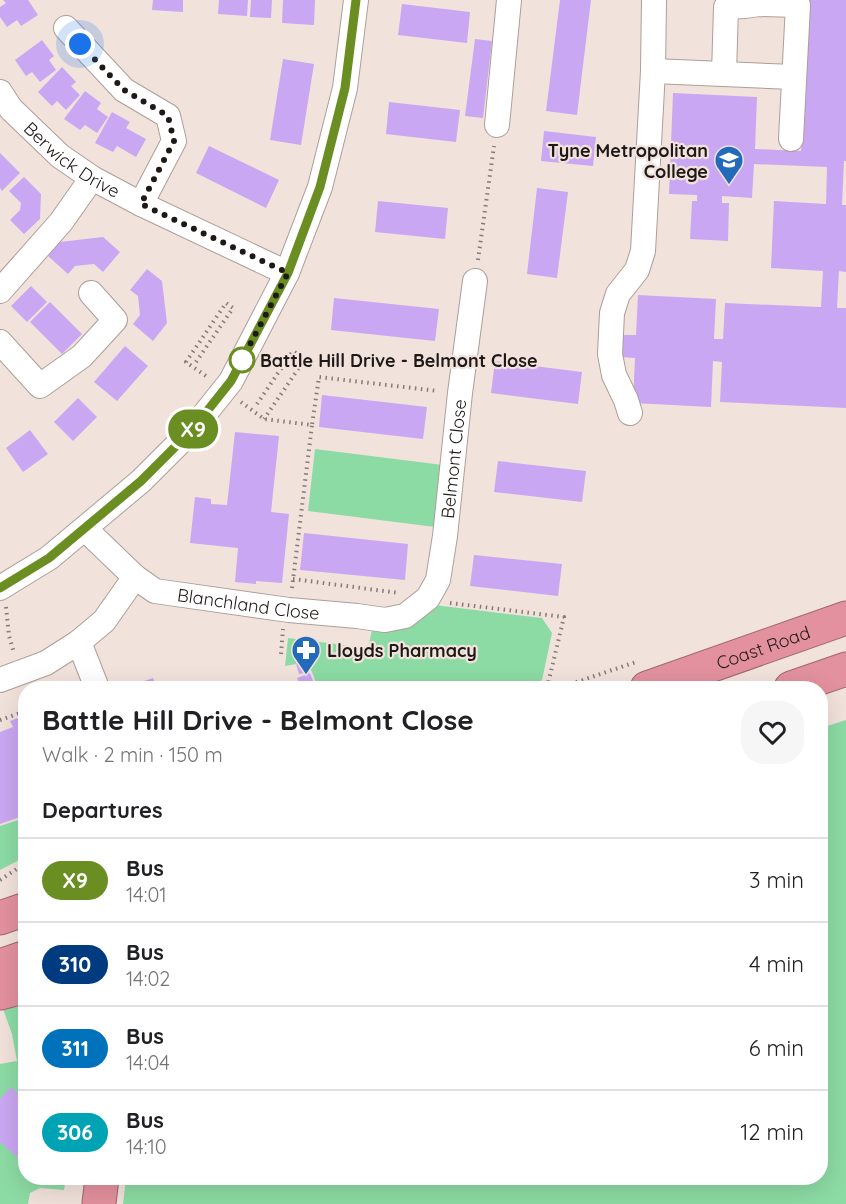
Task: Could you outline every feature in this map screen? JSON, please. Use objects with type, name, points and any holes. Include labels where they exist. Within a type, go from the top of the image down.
[{"type":"highway","name":"Coast Road","points":[[667,681],[846,618]]},
{"type":"highway","points":[[0,918],[18,912]]},
{"type":"highway","points":[[0,966],[18,960]]},
{"type":"highway","points":[[0,993],[18,988]]},
{"type":"highway","points":[[99,1204],[101,1185]]},
{"type":"street","points":[[2,587],[49,558],[141,481],[192,430],[231,381],[288,273],[320,187],[345,88],[356,0]]},
{"type":"street","points":[[497,125],[509,0]]},
{"type":"street","points":[[630,413],[614,375],[610,354],[612,313],[618,294],[637,270],[643,251],[653,70],[654,0]]},
{"type":"street","points":[[724,74],[726,7],[759,4],[798,5],[791,139]]},
{"type":"street","points":[[66,28],[124,90],[168,116],[174,141],[141,204]]},
{"type":"street","points":[[653,70],[794,77]]},
{"type":"street","name":"Berwick Drive","points":[[0,92],[11,109],[60,156],[92,178],[141,204],[288,273]]},
{"type":"street","points":[[0,291],[61,222],[92,178]]},
{"type":"street","name":"Belmont Close","points":[[428,598],[438,580],[445,536],[460,393],[475,282]]},
{"type":"street","points":[[0,342],[40,386],[82,356],[115,320],[91,293]]},
{"type":"street","name":"Blanchland Close","points":[[85,529],[135,577],[155,591],[289,610],[386,620],[405,616],[428,598]]},
{"type":"street","points":[[10,676],[46,663],[79,642],[104,621],[135,577]]},
{"type":"street","points":[[79,642],[94,681]]},
{"type":"path","points":[[475,282],[497,125]]},
{"type":"path","points":[[186,362],[226,303],[233,308],[196,362]]},
{"type":"path","points":[[257,404],[293,351],[305,359],[264,418],[312,425]]},
{"type":"path","points":[[281,654],[284,616],[289,610],[319,377],[460,393]]},
{"type":"path","points":[[293,579],[418,595],[436,602],[564,617],[549,681]]},
{"type":"path","points":[[2,587],[9,636],[10,676]]},
{"type":"path","points":[[0,720],[18,714]]},
{"type":"path","points":[[0,880],[18,868]]},
{"type":"green space","points":[[315,449],[443,465],[435,527],[308,511]]},
{"type":"green space","points":[[434,605],[542,618],[552,633],[541,681],[315,681],[308,662],[285,666],[288,638],[368,648],[372,630]]},
{"type":"green space","points":[[846,720],[846,1204],[123,1204],[125,1185],[828,1185],[828,726]]},
{"type":"green space","points":[[18,820],[18,861],[0,870],[0,826]]},
{"type":"green space","points":[[18,1003],[18,1185],[65,1185],[64,1190],[40,1188],[30,1193],[28,1204],[0,1204],[0,1064],[17,1061],[12,1034],[2,1006]]},
{"type":"building","points":[[3,0],[28,0],[38,15],[21,26],[17,20],[7,27],[0,17],[0,7],[6,3]]},
{"type":"building","points":[[153,0],[183,0],[183,12],[152,10]]},
{"type":"building","points":[[219,0],[248,0],[247,16],[218,14]]},
{"type":"building","points":[[251,0],[272,0],[271,18],[250,17]]},
{"type":"building","points":[[283,0],[315,0],[314,25],[282,23]]},
{"type":"building","points":[[560,0],[591,0],[577,115],[546,111]]},
{"type":"building","points":[[808,0],[846,0],[846,161],[844,161],[842,205],[846,205],[846,272],[839,271],[837,308],[846,308],[846,408],[720,402],[722,362],[713,361],[711,407],[633,403],[635,358],[619,357],[620,335],[636,335],[638,295],[716,299],[714,339],[723,339],[725,303],[821,307],[823,271],[771,268],[774,201],[826,204],[827,167],[754,164],[752,198],[722,196],[722,203],[729,203],[728,241],[690,239],[692,201],[697,201],[697,195],[669,194],[673,93],[757,97],[755,149],[801,151]]},
{"type":"building","points":[[402,4],[470,12],[467,43],[398,35]]},
{"type":"building","points":[[475,39],[492,41],[483,118],[465,116]]},
{"type":"building","points":[[42,40],[54,56],[49,60],[56,70],[40,82],[32,72],[26,76],[15,60]]},
{"type":"building","points":[[283,59],[314,64],[301,145],[270,140]]},
{"type":"building","points":[[62,67],[76,82],[71,86],[80,95],[66,110],[57,101],[52,106],[38,92]]},
{"type":"building","points":[[85,91],[101,103],[97,109],[108,117],[97,133],[85,125],[80,130],[64,119]]},
{"type":"building","points":[[389,102],[460,110],[456,142],[386,134]]},
{"type":"building","points":[[112,112],[130,122],[126,128],[146,139],[136,157],[117,146],[113,152],[95,143]]},
{"type":"building","points":[[544,131],[596,137],[593,166],[541,161]]},
{"type":"building","points":[[209,146],[279,180],[266,208],[196,173]]},
{"type":"building","points":[[0,153],[20,173],[2,191],[0,188]]},
{"type":"building","points":[[24,177],[41,194],[40,219],[24,234],[10,220],[20,210],[21,203],[9,191]]},
{"type":"building","points":[[537,188],[568,192],[557,278],[527,274]]},
{"type":"building","points":[[378,201],[448,208],[445,239],[375,232]]},
{"type":"building","points":[[103,237],[120,252],[103,272],[94,264],[75,266],[68,274],[48,256],[60,242]]},
{"type":"building","points":[[147,269],[162,281],[167,323],[153,341],[133,324],[140,315],[138,296],[130,290]]},
{"type":"building","points":[[31,286],[47,302],[27,322],[11,306]]},
{"type":"building","points":[[334,298],[439,309],[435,341],[331,330]]},
{"type":"building","points":[[50,302],[82,334],[62,354],[30,322]]},
{"type":"building","points":[[125,346],[148,366],[117,401],[94,382]]},
{"type":"building","points":[[495,361],[582,372],[578,404],[491,393]]},
{"type":"building","points":[[322,395],[427,407],[423,439],[319,427]]},
{"type":"building","points":[[78,398],[97,417],[73,441],[54,422]]},
{"type":"building","points":[[30,430],[48,454],[23,472],[6,448]]},
{"type":"building","points":[[235,432],[279,436],[271,512],[289,514],[282,583],[235,582],[238,548],[190,543],[195,497],[211,499],[211,504],[227,505]]},
{"type":"building","points":[[498,461],[586,471],[582,502],[494,492]]},
{"type":"building","points":[[304,533],[408,544],[405,580],[300,570]]},
{"type":"building","points":[[474,555],[562,564],[558,596],[470,586]]},
{"type":"building","name":"Lloyds Pharmacy","points":[[304,661],[313,681],[298,681],[297,678],[305,675],[304,673],[299,674],[296,664]]},
{"type":"building","points":[[18,718],[18,818],[0,824],[0,732],[13,727],[10,721]]},
{"type":"building","points":[[11,1087],[18,1093],[18,1158],[0,1142],[0,1099]]},
{"type":"bus line","name":"X9","points":[[0,588],[49,558],[141,481],[192,430],[231,381],[288,273],[320,187],[345,88],[356,0]]},
{"type":"place","name":"Tyne Metropolitan College","points":[[729,186]]},
{"type":"place","name":"Battle Hill Drive - Belmont Close","points":[[242,360]]},
{"type":"place","name":"Lloyds Pharmacy","points":[[306,676]]},
{"type":"route","points":[[80,44],[124,90],[168,116],[174,141],[141,204],[288,273],[240,363],[242,360]]}]
